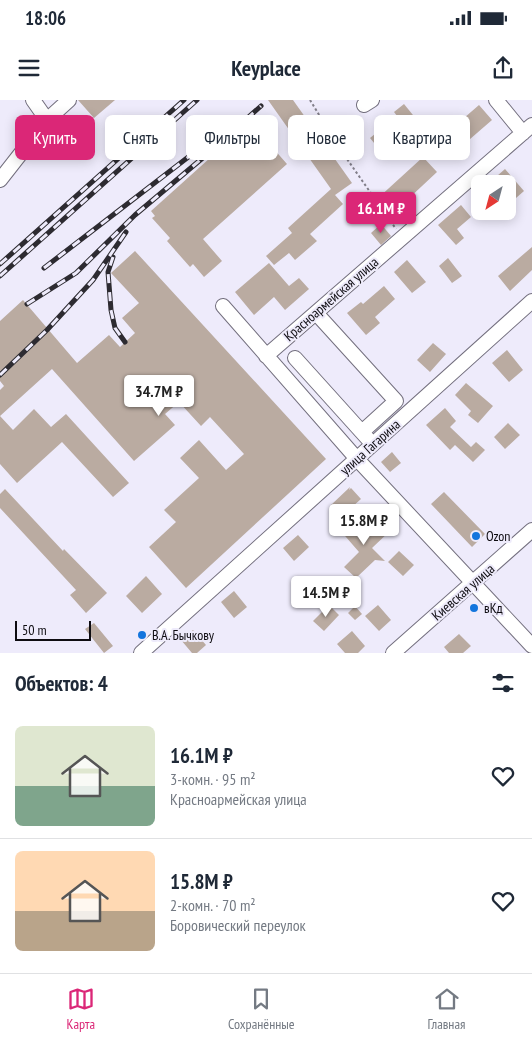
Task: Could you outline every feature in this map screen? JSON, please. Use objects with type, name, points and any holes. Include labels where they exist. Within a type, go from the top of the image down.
[{"type":"street","points":[[32,100],[43,115]]},
{"type":"street","points":[[52,115],[69,100]]},
{"type":"street","points":[[496,100],[527,129]]},
{"type":"street","name":"Красноармейская улица","points":[[266,356],[527,129]]},
{"type":"street","points":[[0,180],[16,160]]},
{"type":"street","name":"улица Гагарина","points":[[141,653],[532,301]]},
{"type":"street","points":[[223,306],[357,459],[532,646]]},
{"type":"street","points":[[316,312],[396,401],[362,432]]},
{"type":"street","points":[[295,358],[373,445]]},
{"type":"street","name":"Киевская улица","points":[[393,653],[532,530]]},
{"type":"path","points":[[310,100],[340,149],[399,233]]},
{"type":"building","points":[[78,100],[115,100],[95,117],[95,115],[91,115]]},
{"type":"building","points":[[268,100],[293,100],[304,115],[288,115],[288,128]]},
{"type":"building","points":[[404,104],[413,115],[396,115],[394,112]]},
{"type":"building","points":[[479,105],[492,120],[470,139],[470,115],[467,115]]},
{"type":"building","points":[[374,135],[374,143],[370,138]]},
{"type":"building","points":[[278,154],[287,164],[203,239],[222,261],[204,277],[193,264],[190,267],[167,241],[170,238],[152,218],[155,216],[151,211],[208,160],[278,160]]},
{"type":"building","points":[[310,160],[336,160],[352,183],[335,195],[343,204],[310,234],[317,241],[295,260],[289,253],[274,265],[266,256],[292,233],[288,228],[331,189]]},
{"type":"building","points":[[420,160],[426,160],[437,172],[391,215],[377,199]]},
{"type":"building","points":[[505,169],[510,175],[498,175]]},
{"type":"building","points":[[516,182],[524,191],[516,198]]},
{"type":"building","points":[[461,205],[471,217],[457,229],[464,238],[456,245],[438,225]]},
{"type":"building","points":[[381,224],[391,236],[381,245],[371,233]]},
{"type":"building","points":[[532,247],[532,270],[510,291],[498,276]]},
{"type":"building","points":[[135,251],[326,459],[186,588],[149,547],[176,522],[164,510],[199,478],[180,458],[199,440],[226,470],[244,454],[210,417],[201,426],[179,402],[165,414],[175,425],[134,461],[52,369],[0,416],[0,390],[4,386],[0,381],[0,321],[23,300],[77,363],[109,335],[120,347],[135,333],[122,318],[139,303],[111,273]]},
{"type":"building","points":[[448,258],[462,276],[452,283],[439,266]]},
{"type":"building","points":[[407,260],[426,282],[412,293],[394,272]]},
{"type":"building","points":[[269,263],[289,286],[299,278],[309,289],[285,310],[274,297],[254,315],[235,292]]},
{"type":"building","points":[[384,286],[395,299],[375,317],[380,323],[366,335],[347,313],[361,302],[363,304]]},
{"type":"building","points":[[433,343],[446,354],[430,372],[417,360]]},
{"type":"building","points":[[507,350],[523,370],[509,382],[492,363]]},
{"type":"building","points":[[466,383],[493,406],[478,423],[468,415],[471,411],[455,395]]},
{"type":"building","points":[[445,408],[456,421],[450,427],[471,447],[476,442],[485,450],[473,462],[455,445],[450,450],[426,425]]},
{"type":"building","points":[[34,409],[51,427],[66,414],[129,483],[113,497],[62,442],[17,483],[0,464],[0,416],[13,430]]},
{"type":"building","points":[[508,423],[520,435],[505,449],[494,437]]},
{"type":"building","points":[[392,452],[401,463],[390,472],[381,462]]},
{"type":"building","points":[[350,487],[349,490],[351,488],[361,499],[342,516],[331,505]]},
{"type":"building","points":[[5,489],[63,551],[64,549],[107,593],[86,613],[70,595],[76,590],[0,508],[0,494]]},
{"type":"building","points":[[444,492],[485,534],[472,547],[431,504]]},
{"type":"building","points":[[342,518],[358,537],[380,518],[391,530],[372,548],[385,561],[375,560],[356,578],[344,567],[359,552],[339,529]]},
{"type":"building","points":[[298,535],[309,547],[294,561],[283,548]]},
{"type":"building","points":[[399,551],[414,565],[403,576],[388,562]]},
{"type":"building","points":[[146,576],[162,594],[142,613],[126,596]]},
{"type":"building","points":[[234,591],[247,607],[234,618],[221,602]]},
{"type":"building","points":[[329,605],[339,615],[324,631],[313,621]]},
{"type":"building","points":[[378,605],[391,620],[379,631],[365,616]]},
{"type":"building","points":[[355,606],[362,614],[355,620],[348,613]]},
{"type":"building","points":[[94,623],[113,646],[104,653],[85,629]]},
{"type":"building","points":[[193,630],[206,645],[197,653],[192,653],[181,640]]},
{"type":"building","points":[[352,631],[365,646],[358,653],[345,653],[337,644]]},
{"type":"building","points":[[459,634],[471,646],[463,653],[449,653],[444,647]]},
{"type":"railway","points":[[0,264],[184,100]]},
{"type":"railway","points":[[0,276],[197,100]]},
{"type":"railway","points":[[27,304],[76,273],[135,215],[261,106]]},
{"type":"railway","points":[[44,268],[186,159]]},
{"type":"railway","points":[[0,375],[47,330],[93,280],[126,232]]},
{"type":"railway","points":[[113,257],[108,272],[111,310],[115,328],[125,342]]},
{"type":"place","name":"Ozon","points":[[476,536]]},
{"type":"place","name":"вКд","points":[[474,608]]},
{"type":"place","name":"В.А. Бычкову","points":[[142,635]]}]
